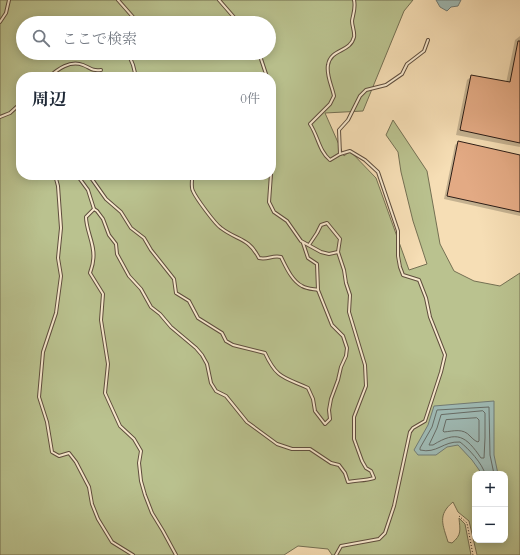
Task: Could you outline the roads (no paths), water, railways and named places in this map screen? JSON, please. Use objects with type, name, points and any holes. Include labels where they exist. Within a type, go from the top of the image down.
[{"type":"lane","points":[[0,22],[6,14],[9,0]]},
{"type":"lane","points":[[118,0],[132,16]]},
{"type":"lane","points":[[219,0],[233,16]]},
{"type":"lane","points":[[336,555],[342,546],[379,539],[385,533],[393,511],[410,432],[413,428],[425,422],[445,355],[430,317],[426,298],[419,280],[404,275],[400,267],[398,256],[398,231],[378,172],[365,160],[350,151],[340,154],[330,160],[324,155],[315,132],[310,124],[330,104],[334,96],[327,67],[330,58],[336,52],[343,50],[350,45],[354,37],[352,22],[356,6],[354,0]]},
{"type":"lane","points":[[340,154],[339,130],[348,120],[360,96],[366,90],[386,85],[402,74],[407,64],[424,51],[428,40]]},
{"type":"lane","points":[[131,60],[135,72]]},
{"type":"lane","points":[[261,60],[265,72]]},
{"type":"lane","points":[[54,72],[67,64],[82,64],[94,71],[101,70]]},
{"type":"lane","points":[[0,117],[10,113],[16,108]]},
{"type":"lane","points":[[56,180],[61,228],[58,258],[61,276],[56,313],[42,352],[39,397],[47,422],[52,452],[60,456],[69,453],[76,462],[89,487],[92,504],[98,520],[112,542],[133,555]]},
{"type":"lane","points":[[81,180],[88,190],[94,209],[103,219],[109,235],[116,244],[118,254],[129,276],[141,289],[151,306],[202,355],[211,383],[216,391],[226,396],[247,422],[277,444],[292,449],[310,450],[331,463],[340,465],[348,482],[367,480],[374,478],[371,471],[366,468],[362,461],[354,439],[354,417],[366,386],[365,365],[349,312],[350,295],[338,252],[340,239],[327,223],[321,225],[318,233],[309,245]]},
{"type":"lane","points":[[93,180],[106,199],[121,212],[131,228],[144,238],[151,250],[174,279],[176,294],[189,301],[198,318],[222,333],[226,341],[233,345],[266,353],[272,367],[278,373],[288,380],[308,388],[313,399],[315,411],[325,424],[330,419],[329,410],[331,399],[347,348],[343,336],[332,325],[318,290],[317,264],[308,258],[303,242]]},
{"type":"lane","points":[[192,180],[192,190],[220,227],[230,234],[242,239],[253,248],[259,258],[267,260],[274,256],[281,257],[295,280],[302,286],[318,290]]},
{"type":"lane","points":[[271,180],[269,202],[274,212],[287,221],[295,234],[303,242],[321,252],[329,254],[338,252]]},
{"type":"lane","points":[[94,209],[86,217],[86,223],[94,259],[90,273],[103,294],[101,320],[108,364],[105,393],[120,426],[134,439],[140,451],[141,481],[145,495],[152,513],[176,555]]},
{"type":"water","points":[[436,0],[461,0],[458,6],[451,7],[447,11],[440,7]]},
{"type":"water","points":[[494,401],[494,455],[497,471],[480,471],[458,445],[447,447],[436,455],[418,455],[414,450],[428,425],[434,406]]}]
